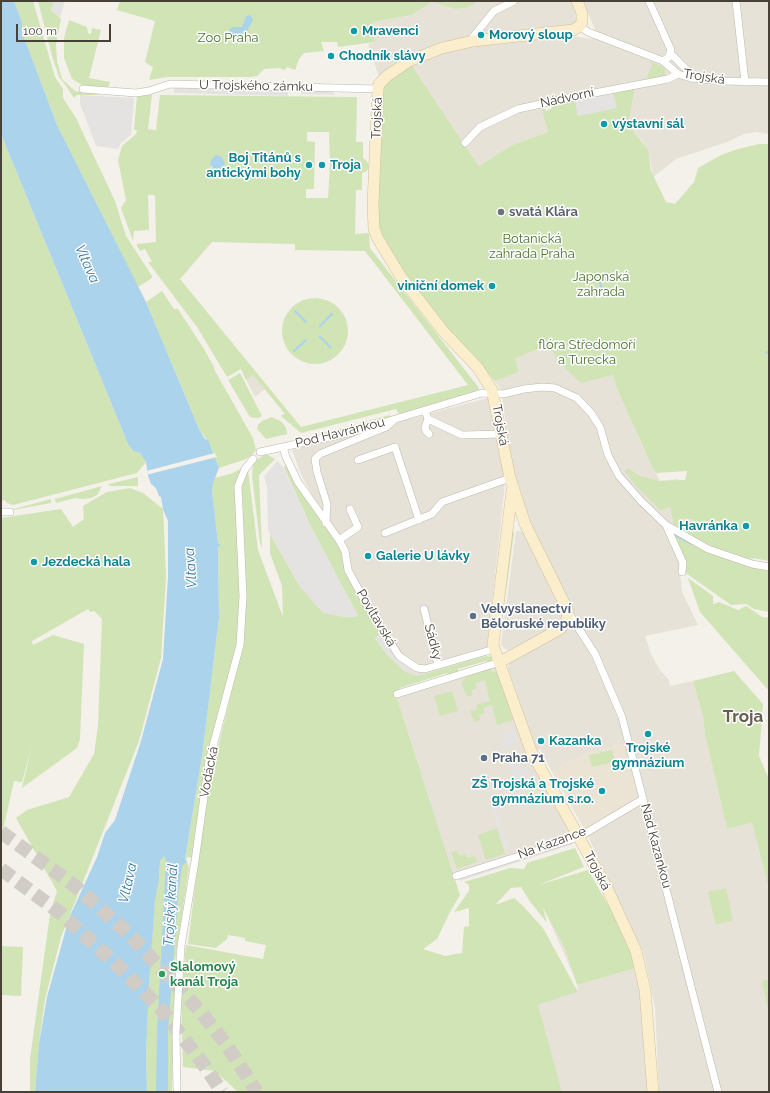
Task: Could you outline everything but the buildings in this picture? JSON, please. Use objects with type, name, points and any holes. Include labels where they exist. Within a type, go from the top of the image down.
[{"type":"street","points":[[473,42],[473,37],[494,11],[514,1]]},
{"type":"street","points":[[577,1],[582,13],[582,22],[580,26]]},
{"type":"street","points":[[648,1],[670,53],[687,70],[691,78]]},
{"type":"street","points":[[736,1],[745,82]]},
{"type":"street","name":"Trojská","points":[[568,610],[525,524],[511,482],[494,394],[478,368],[443,330],[400,278],[378,240],[374,229],[373,204],[379,84],[387,76],[409,61],[442,48],[473,42],[572,30],[580,26],[588,32],[663,61],[678,74],[691,78],[745,82],[769,82]]},
{"type":"street","points":[[663,61],[669,57],[670,53]]},
{"type":"street","name":"Nádvorní","points":[[465,143],[480,127],[518,109],[589,93],[668,79],[678,74]]},
{"type":"street","name":"U Trojského zámku","points":[[83,89],[135,93],[149,92],[170,84],[378,89]]},
{"type":"street","name":"Pod Havránkou","points":[[283,447],[322,437],[352,432],[482,393],[505,394],[542,387],[555,388],[577,398],[591,413],[600,427],[608,455],[619,476],[641,501],[666,525],[708,549],[752,564],[769,567]]},
{"type":"street","points":[[425,410],[428,419],[425,427],[429,434]]},
{"type":"street","name":"Pod Havránkou","points":[[326,524],[327,504],[317,472],[315,459],[320,454],[386,428],[396,419]]},
{"type":"street","points":[[428,419],[462,435],[502,434]]},
{"type":"street","points":[[260,452],[283,447]]},
{"type":"street","name":"Povltavská","points":[[283,447],[298,482],[326,524],[339,540],[345,551],[348,570],[389,643],[399,656],[408,664],[417,668],[425,669],[438,665]]},
{"type":"street","points":[[358,460],[395,447],[419,520]]},
{"type":"street","name":"Vodácká","points":[[177,1092],[176,1032],[181,946],[196,861],[209,761],[240,645],[243,596],[238,486],[245,469],[253,459]]},
{"type":"street","points":[[385,533],[432,514],[442,502],[511,482]]},
{"type":"street","name":"Trojská","points":[[511,482],[508,522],[492,641],[531,751],[606,886],[636,951],[641,969],[648,1024],[653,1092]]},
{"type":"street","points":[[339,540],[358,527],[350,509]]},
{"type":"street","points":[[1,512],[10,512]]},
{"type":"street","points":[[508,522],[517,518],[525,524]]},
{"type":"street","name":"Pod Havránkou","points":[[666,525],[683,563],[682,572]]},
{"type":"street","name":"Sádky","points":[[424,609],[438,665],[494,649]]},
{"type":"street","points":[[397,694],[500,662],[560,629],[567,621],[568,610]]},
{"type":"street","name":"Nad Kazankou","points":[[568,610],[595,654],[611,688],[622,717],[718,1092]]},
{"type":"street","name":"Na Kazance","points":[[456,876],[579,836],[643,799]]},
{"type":"shaded area","points":[[54,1],[65,1],[60,18],[51,10]]},
{"type":"shaded area","points":[[479,1],[574,1],[579,12],[576,23],[567,28],[477,39],[379,77],[368,44],[375,42],[372,22],[412,15],[432,2],[455,9],[467,8]]},
{"type":"shaded area","points":[[582,1],[769,1],[769,134],[756,132],[744,134],[727,142],[676,159],[653,177],[650,159],[643,142],[634,132],[629,121],[635,88],[541,106],[548,132],[512,145],[479,166],[411,64],[444,50],[565,35],[592,39],[595,29]]},
{"type":"shaded area","points":[[174,87],[288,88],[288,96],[174,93]]},
{"type":"shaded area","points":[[301,89],[334,90],[334,95],[301,94]]},
{"type":"shaded area","points":[[613,93],[617,108],[578,116],[575,101]]},
{"type":"shaded area","points":[[80,95],[134,98],[131,135],[121,143],[118,149],[96,146],[80,104]]},
{"type":"shaded area","points":[[546,343],[564,367],[613,375],[617,389],[646,454],[660,481],[678,479],[753,558],[753,567],[708,553],[674,535],[668,538],[679,562],[682,592],[698,625],[645,636],[651,654],[660,670],[669,680],[670,686],[693,681],[703,717],[705,735],[727,829],[752,823],[769,889],[769,979],[762,981],[769,1017],[769,1092],[659,1092],[655,1008],[644,954],[585,830],[587,753],[552,772],[540,749],[537,750],[533,741],[508,668],[510,661],[568,629],[577,620],[529,527],[513,474],[501,390],[495,381],[519,372],[515,359],[538,349]]},
{"type":"shaded area","points":[[246,366],[265,389],[255,397],[241,369]]},
{"type":"shaded area","points":[[488,398],[506,475],[486,656],[426,673],[403,682],[350,567],[301,474],[292,450]]},
{"type":"shaded area","points":[[277,461],[284,468],[310,525],[358,616],[344,617],[323,613],[301,588],[268,530],[267,487],[264,477]]},
{"type":"shaded area","points":[[516,531],[525,532],[563,613],[559,625],[508,651],[501,645]]},
{"type":"shaded area","points":[[580,622],[601,656],[629,722],[646,789],[643,790],[626,723],[578,624]]},
{"type":"shaded area","points":[[380,635],[409,668],[405,672],[387,654],[375,638]]},
{"type":"shaded area","points":[[495,661],[578,841],[455,880],[395,692]]},
{"type":"shaded area","points":[[514,729],[519,743],[505,748],[500,733]]},
{"type":"shaded area","points":[[624,744],[638,797],[585,830],[552,772],[587,753]]},
{"type":"shaded area","points":[[515,759],[518,769],[526,766],[531,781],[516,785],[509,761]]},
{"type":"shaded area","points":[[489,801],[494,802],[509,849],[505,849]]},
{"type":"shaded area","points":[[571,839],[573,844],[460,881],[458,875]]},
{"type":"shaded area","points":[[546,913],[565,949],[576,981]]},
{"type":"shaded area","points":[[636,968],[640,989],[648,1092],[560,1092],[538,1005],[578,992],[577,985]]},
{"type":"green space","points":[[14,1],[33,1],[55,77],[63,89],[63,98],[76,118],[115,201],[126,236],[152,276],[152,278],[138,287],[57,125],[22,32],[22,22]]},
{"type":"green space","points":[[38,1],[54,1],[51,10],[61,19],[56,45],[57,61],[62,79],[75,91],[102,95],[77,95],[74,98],[59,77]]},
{"type":"green space","name":"Zoo Praha","points":[[120,1],[479,1],[467,8],[455,9],[432,2],[412,15],[372,22],[375,42],[338,47],[337,42],[321,42],[324,51],[304,53],[299,59],[295,70],[287,67],[284,70],[280,68],[264,69],[257,76],[251,77],[167,77],[149,80],[153,67],[145,62],[155,21],[117,10]]},
{"type":"green space","points":[[69,20],[87,27],[88,33],[91,34],[92,28],[101,30],[89,78],[110,82],[108,88],[82,85],[72,79],[64,58],[64,38]]},
{"type":"green space","points":[[650,62],[665,67],[665,74],[662,77],[646,79],[652,66]]},
{"type":"green space","name":"Botanická zahrada Praha","points":[[411,64],[479,166],[512,145],[548,132],[541,107],[543,106],[546,111],[551,109],[553,105],[635,88],[629,121],[634,132],[648,150],[651,171],[666,202],[675,204],[694,182],[698,168],[721,155],[738,149],[759,144],[769,144],[769,561],[753,558],[741,558],[703,542],[674,524],[670,506],[661,511],[636,486],[625,471],[628,468],[640,476],[660,481],[685,480],[687,471],[656,473],[617,389],[613,375],[581,383],[564,367],[546,343],[538,349],[515,359],[519,372],[495,381],[441,322],[387,250],[390,248],[388,244],[385,244],[380,235],[377,205],[383,89],[391,77]],"holes":[[[685,518],[694,520],[693,533],[680,527],[681,521]]]},
{"type":"green space","points":[[137,95],[152,95],[148,129],[156,130],[160,95],[357,97],[356,142],[363,142],[363,158],[367,161],[369,166],[367,171],[362,173],[362,190],[356,190],[355,234],[369,233],[370,248],[479,388],[478,391],[399,414],[396,409],[301,433],[282,417],[281,415],[285,414],[253,375],[246,380],[241,369],[227,377],[197,327],[148,262],[152,262],[145,249],[140,251],[137,246],[137,244],[156,242],[155,195],[148,195],[149,230],[134,231],[133,241],[121,208],[126,200],[118,160],[122,146],[136,134],[137,130],[134,130]],"holes":[[[307,132],[329,132],[330,165],[328,198],[306,198],[306,189],[314,189],[315,142],[307,141]],[[214,157],[223,159],[224,168],[221,170],[210,166]],[[212,242],[295,244],[295,250],[365,251],[468,385],[301,427],[180,279]]]},
{"type":"green space","points":[[1,134],[128,444],[133,451],[140,453],[146,462],[137,473],[13,505],[7,503],[5,500],[1,501]]},
{"type":"green space","points":[[162,291],[174,309],[178,309],[204,349],[253,438],[256,450],[246,459],[219,468],[208,441],[199,429],[146,302]]},
{"type":"green space","points":[[315,298],[328,301],[338,308],[345,318],[348,331],[345,344],[338,354],[328,361],[315,364],[302,361],[292,354],[285,344],[282,331],[285,318],[292,308],[302,301]]},
{"type":"green space","points":[[240,373],[262,416],[258,418],[250,417],[228,380]]},
{"type":"green space","points":[[390,415],[390,417],[339,433],[323,433]]},
{"type":"green space","points":[[272,417],[282,422],[286,428],[287,434],[266,439],[257,429],[258,425],[262,421]]},
{"type":"green space","points":[[266,454],[275,459],[259,475],[262,548],[260,543],[252,475],[253,465],[256,460]]},
{"type":"green space","points":[[287,463],[304,495],[338,543],[383,633],[375,638],[387,654],[405,672],[417,676],[486,656],[493,657],[492,661],[486,661],[458,669],[458,672],[449,675],[447,673],[400,688],[395,692],[460,895],[437,939],[423,949],[445,956],[462,953],[464,927],[469,926],[469,908],[454,912],[469,891],[469,885],[464,882],[510,868],[524,869],[527,863],[575,848],[584,867],[538,885],[588,870],[629,945],[636,968],[577,985],[565,949],[543,908],[547,923],[521,887],[511,888],[495,905],[514,898],[523,906],[543,928],[578,992],[538,1005],[562,1092],[238,1092],[215,1071],[183,1067],[181,1003],[186,945],[263,959],[266,945],[245,941],[245,938],[228,935],[227,939],[216,948],[188,944],[203,822],[215,760],[242,648],[241,491],[243,479],[248,470],[258,550],[283,617],[282,586],[270,553],[270,534],[301,588],[344,617],[358,616],[310,525],[284,467]]},
{"type":"green space","points":[[244,467],[239,478],[240,645],[209,761],[193,858],[187,857],[186,860],[189,867],[175,962],[172,1092],[147,1092],[146,1056],[149,986],[155,894],[159,880],[160,861],[164,855],[185,859],[202,757],[219,618],[218,546],[222,546],[218,543],[212,491],[213,483],[215,478],[233,473]]},
{"type":"green space","points":[[138,477],[138,486],[109,486],[109,484]]},
{"type":"green space","points":[[102,486],[97,495],[91,498],[75,498],[56,503],[55,499]]},
{"type":"green space","points":[[130,488],[143,493],[163,509],[166,577],[161,658],[139,741],[61,937],[45,999],[35,1092],[30,1092],[30,1059],[50,914],[57,891],[16,818],[27,810],[69,797],[94,754],[98,726],[102,619],[94,611],[90,612],[88,609],[32,641],[33,645],[53,635],[84,644],[80,739],[77,748],[22,788],[32,746],[22,782],[14,781],[1,839],[1,518],[61,509],[73,527],[84,519],[83,506],[107,492]]},
{"type":"green space","points":[[51,499],[51,503],[13,510],[14,509]]},
{"type":"green space","points":[[510,531],[513,531],[514,533],[504,605],[500,604]]},
{"type":"green space","points":[[674,535],[708,553],[753,567],[769,569],[769,612],[754,609],[746,604],[731,605],[686,573],[686,565]]},
{"type":"green space","points":[[688,578],[713,596],[713,604],[719,602],[738,610],[746,606],[762,617],[769,618],[769,691],[700,612]]},
{"type":"green space","points":[[491,669],[492,672],[498,673],[513,720],[497,725],[492,705],[483,708],[485,713],[479,715],[480,720],[474,722],[470,711],[477,709],[476,705],[490,701],[485,680],[475,683],[477,688],[471,690],[473,695],[467,697],[462,685],[463,680],[469,675]]},
{"type":"green space","points":[[734,671],[763,704],[759,756],[769,779],[769,889],[752,823],[727,829],[705,735],[703,717],[693,681]]},
{"type":"green space","points":[[452,691],[458,711],[440,716],[434,696]]},
{"type":"green space","points":[[612,750],[615,762],[592,767],[589,755]]},
{"type":"green space","points":[[497,828],[505,854],[486,860],[478,835]]},
{"type":"green space","points":[[457,850],[459,855],[465,854],[467,858],[475,856],[477,862],[457,869],[451,853]]},
{"type":"green space","points":[[726,888],[733,920],[716,925],[708,892]]},
{"type":"green space","points":[[1,946],[23,947],[21,996],[1,995]]},
{"type":"green space","points":[[769,979],[769,1017],[762,981]]},
{"type":"water","points":[[1,1],[14,1],[22,22],[22,32],[57,125],[146,302],[199,429],[205,439],[208,440],[219,468],[213,483],[212,491],[218,543],[222,546],[218,546],[219,618],[202,757],[185,859],[187,862],[182,866],[178,896],[168,1032],[168,1092],[156,1092],[157,1031],[166,861],[164,856],[160,861],[159,880],[155,900],[146,1056],[147,1092],[35,1092],[39,1044],[47,997],[69,918],[97,857],[105,833],[115,820],[141,741],[163,659],[168,577],[168,521],[163,509],[161,497],[159,496],[156,488],[151,484],[148,476],[146,462],[140,453],[133,451],[128,444],[1,134]]},
{"type":"water","points":[[250,15],[253,20],[246,33],[238,39],[232,38],[229,30],[233,27],[242,27],[246,16]]},
{"type":"water","points":[[216,155],[222,157],[225,164],[218,173],[210,165],[211,160]]},
{"type":"pier","points":[[215,453],[217,457],[146,475],[146,471]]},
{"type":"waterway","points":[[602,274],[600,283],[602,289]]},
{"type":"waterway","points":[[295,311],[306,322]]},
{"type":"waterway","points":[[320,326],[332,314]]},
{"type":"waterway","points":[[320,337],[331,348]]},
{"type":"waterway","points":[[294,351],[306,340]]},
{"type":"waterway","points":[[673,534],[692,544]]},
{"type":"tunnel","points":[[1,832],[75,886],[130,935],[201,1012],[228,1047],[257,1092]]},
{"type":"tunnel","points":[[1,869],[59,912],[115,963],[161,1009],[204,1065],[222,1092]]},
{"type":"place","name":"Mravenci","points":[[354,31]]},
{"type":"place","name":"Morový sloup","points":[[481,35]]},
{"type":"place","name":"Chodník slávy","points":[[331,56]]},
{"type":"place","name":"výstavní sál","points":[[604,124]]},
{"type":"place","name":"Boj Titánů s antickými bohy","points":[[309,165]]},
{"type":"place","name":"Troja","points":[[322,165]]},
{"type":"place","name":"svatá Klára","points":[[501,212]]},
{"type":"place","name":"viniční domek","points":[[492,286]]},
{"type":"place","name":"Havránka","points":[[746,526]]},
{"type":"place","name":"Galerie U lávky","points":[[368,556]]},
{"type":"place","name":"Jezdecká hala","points":[[34,562]]},
{"type":"place","name":"Velvyslanectví Běloruské republiky","points":[[473,616]]},
{"type":"place","name":"Trojské gymnázium","points":[[648,734]]},
{"type":"place","name":"Kazanka","points":[[541,741]]},
{"type":"place","name":"Praha 71","points":[[484,758]]},
{"type":"place","name":"ZŠ Trojská a Trojské gymnázium s.r.o.","points":[[602,791]]},
{"type":"place","name":"Slalomový kanál Troja","points":[[162,974]]},
{"type":"district","name":"Troja","points":[[743,717]]},
{"type":"water label","name":"Vltava","points":[[87,264]]},
{"type":"water label","name":"Vltava","points":[[191,568]]},
{"type":"water label","name":"Vltava","points":[[128,883]]},
{"type":"water label","name":"Trojský kanál","points":[[171,905]]},
{"type":"park label","name":"Japonská zahrada","points":[[601,284]]},
{"type":"park label","name":"flóra Středomoří a Turecka","points":[[587,352]]}]
